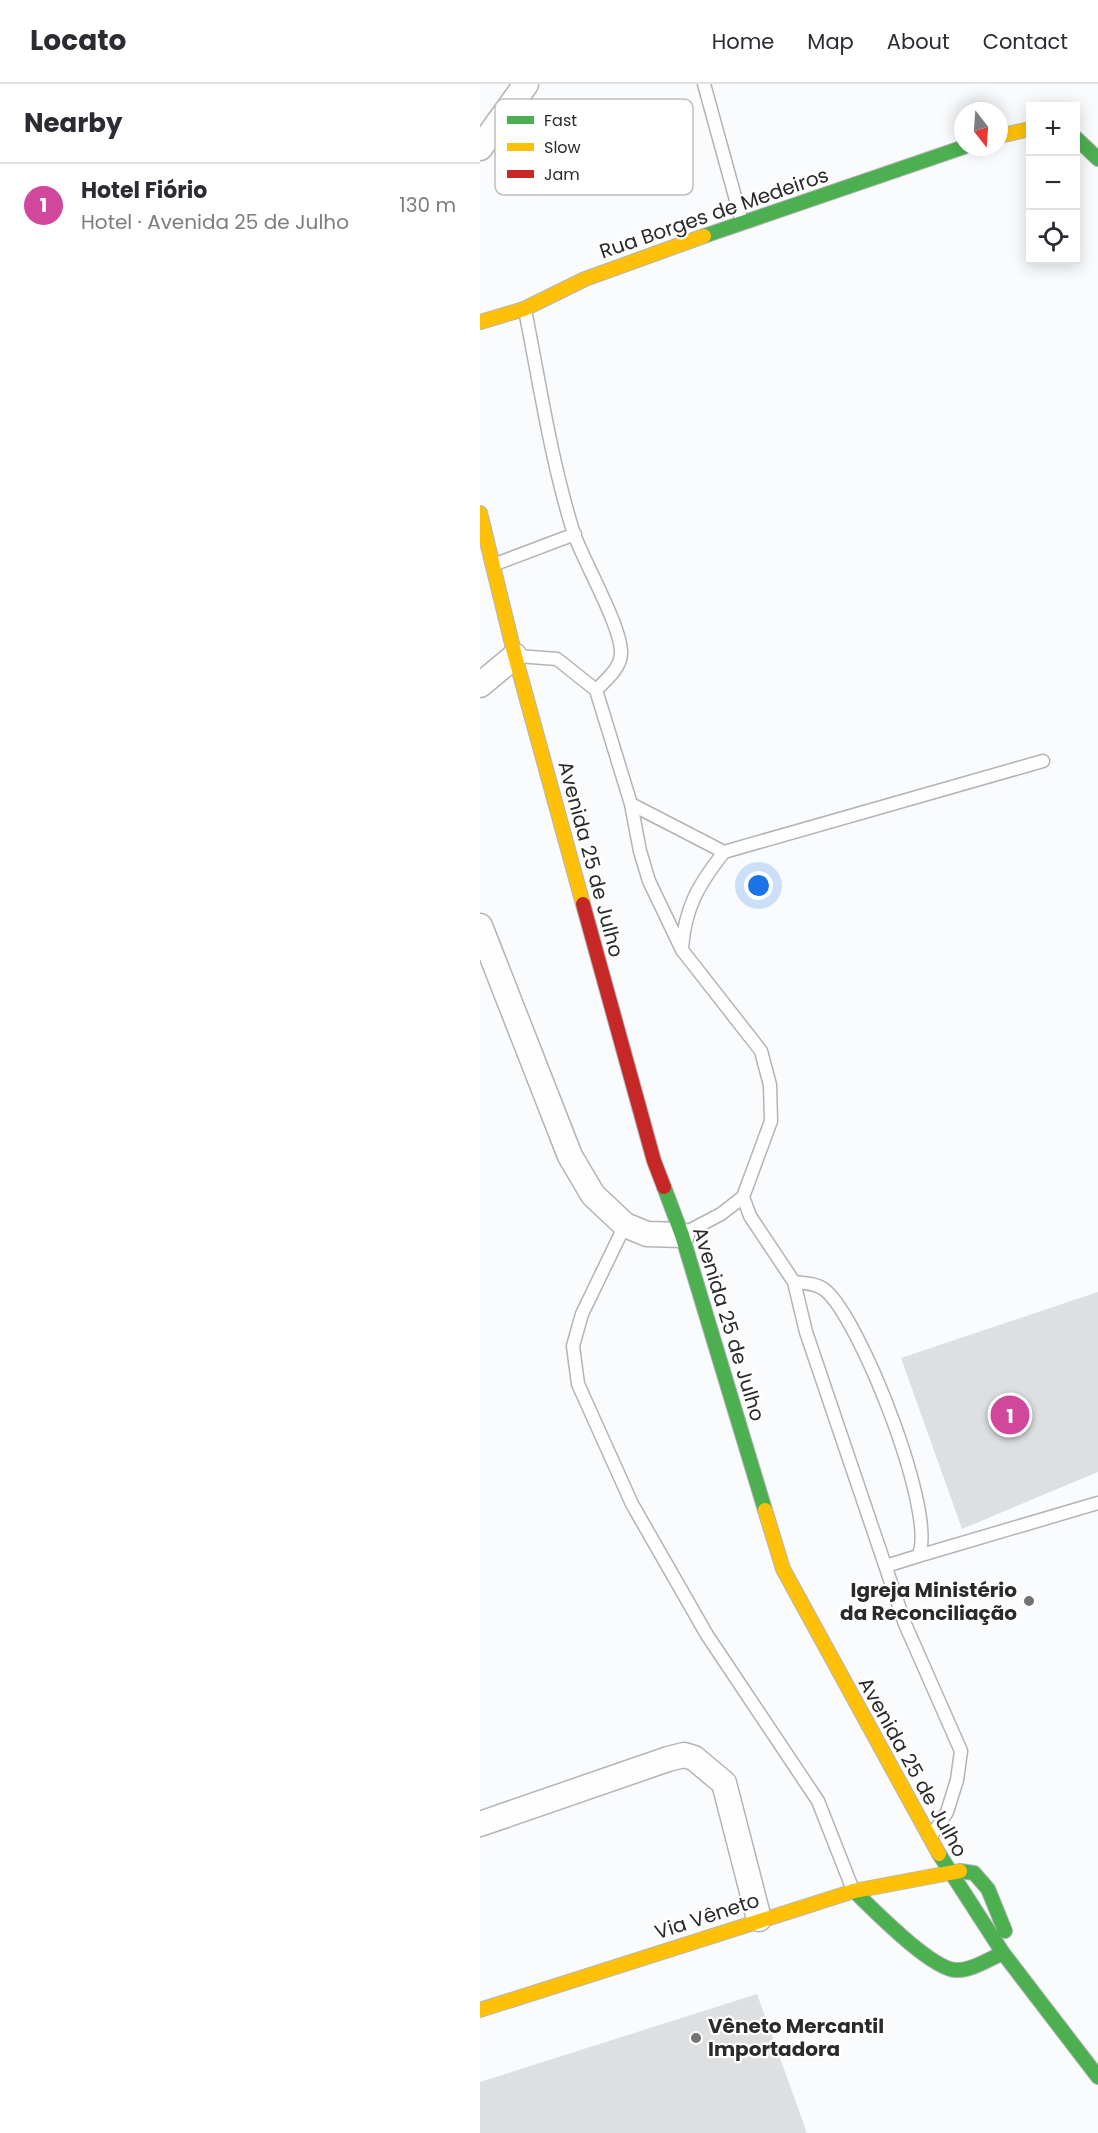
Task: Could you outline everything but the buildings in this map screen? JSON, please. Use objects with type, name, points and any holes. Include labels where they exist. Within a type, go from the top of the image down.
[{"type":"main road","points":[[1008,134],[1026,130]]},
{"type":"main road","points":[[1080,142],[1098,159]]},
{"type":"main road","name":"Rua Borges de Medeiros","points":[[480,322],[524,309],[585,279],[954,150]]},
{"type":"main road","name":"Avenida 25 de Julho","points":[[480,513],[486,567],[515,656],[654,1161],[682,1235],[783,1569],[874,1740],[932,1836],[950,1874],[1003,1953],[1098,2077]]},
{"type":"main road","name":"Via Vêneto","points":[[480,2010],[759,1919],[854,1891],[958,1871],[974,1873],[988,1889],[998,1908],[1007,1937],[1003,1953]]},
{"type":"main road","points":[[854,1891],[892,1927],[945,1968],[968,1968],[1003,1953]]},
{"type":"street","points":[[515,99],[526,84]]},
{"type":"street","points":[[480,148],[495,127]]},
{"type":"street","points":[[480,685],[515,656]]},
{"type":"street","points":[[480,926],[570,1156],[593,1195],[626,1225],[646,1234],[682,1235]]},
{"type":"street","points":[[480,1824],[668,1759],[684,1755],[694,1758],[724,1783],[759,1919]]},
{"type":"lane","points":[[704,84],[743,223]]},
{"type":"lane","points":[[524,309],[554,463],[575,534],[607,608],[621,652],[617,667],[596,690]]},
{"type":"lane","points":[[486,567],[575,534]]},
{"type":"lane","points":[[515,656],[557,659],[596,690],[631,804],[640,851],[650,881],[682,950],[761,1051],[770,1085],[771,1121],[743,1197],[721,1214],[682,1235]]},
{"type":"lane","points":[[682,950],[684,927],[691,900],[724,852],[1043,761]]},
{"type":"lane","points":[[631,804],[724,852]]},
{"type":"lane","points":[[743,1197],[750,1216],[794,1282],[806,1332],[905,1624],[961,1751],[957,1780],[947,1812],[932,1836]]},
{"type":"lane","points":[[626,1225],[582,1314],[573,1346],[578,1384],[632,1503],[701,1625],[818,1801],[854,1891]]},
{"type":"lane","points":[[794,1282],[817,1286],[825,1290],[840,1308],[866,1352],[893,1420],[914,1491],[922,1539],[922,1548],[918,1556]]},
{"type":"lane","points":[[886,1566],[1098,1503]]},
{"type":"traffic: fast","points":[[1080,142],[1098,159]]},
{"type":"traffic: fast","points":[[704,236],[954,150]]},
{"type":"traffic: fast","points":[[664,1187],[682,1235],[765,1510]]},
{"type":"traffic: fast","points":[[939,1854],[1003,1953],[1098,2077]]},
{"type":"traffic: fast","points":[[960,1871],[974,1873],[988,1889],[1005,1931]]},
{"type":"traffic: fast","points":[[854,1891],[902,1937],[944,1967],[955,1970],[967,1969],[1003,1953]]},
{"type":"traffic: slow","points":[[1008,134],[1026,130]]},
{"type":"traffic: slow","points":[[480,322],[524,309],[585,279],[704,236]]},
{"type":"traffic: slow","points":[[480,513],[515,656],[583,904]]},
{"type":"traffic: slow","points":[[765,1510],[783,1569],[939,1854]]},
{"type":"traffic: slow","points":[[480,2010],[854,1891],[960,1871]]},
{"type":"traffic: jam","points":[[583,904],[654,1161],[664,1187]]},
{"type":"place","name":"Hotel Fiório","points":[[1010,1415]]},
{"type":"place","name":"Igreja Ministério da Reconciliação","points":[[1029,1601]]},
{"type":"place","name":"Vêneto Mercantil Importadora","points":[[696,2038]]}]
